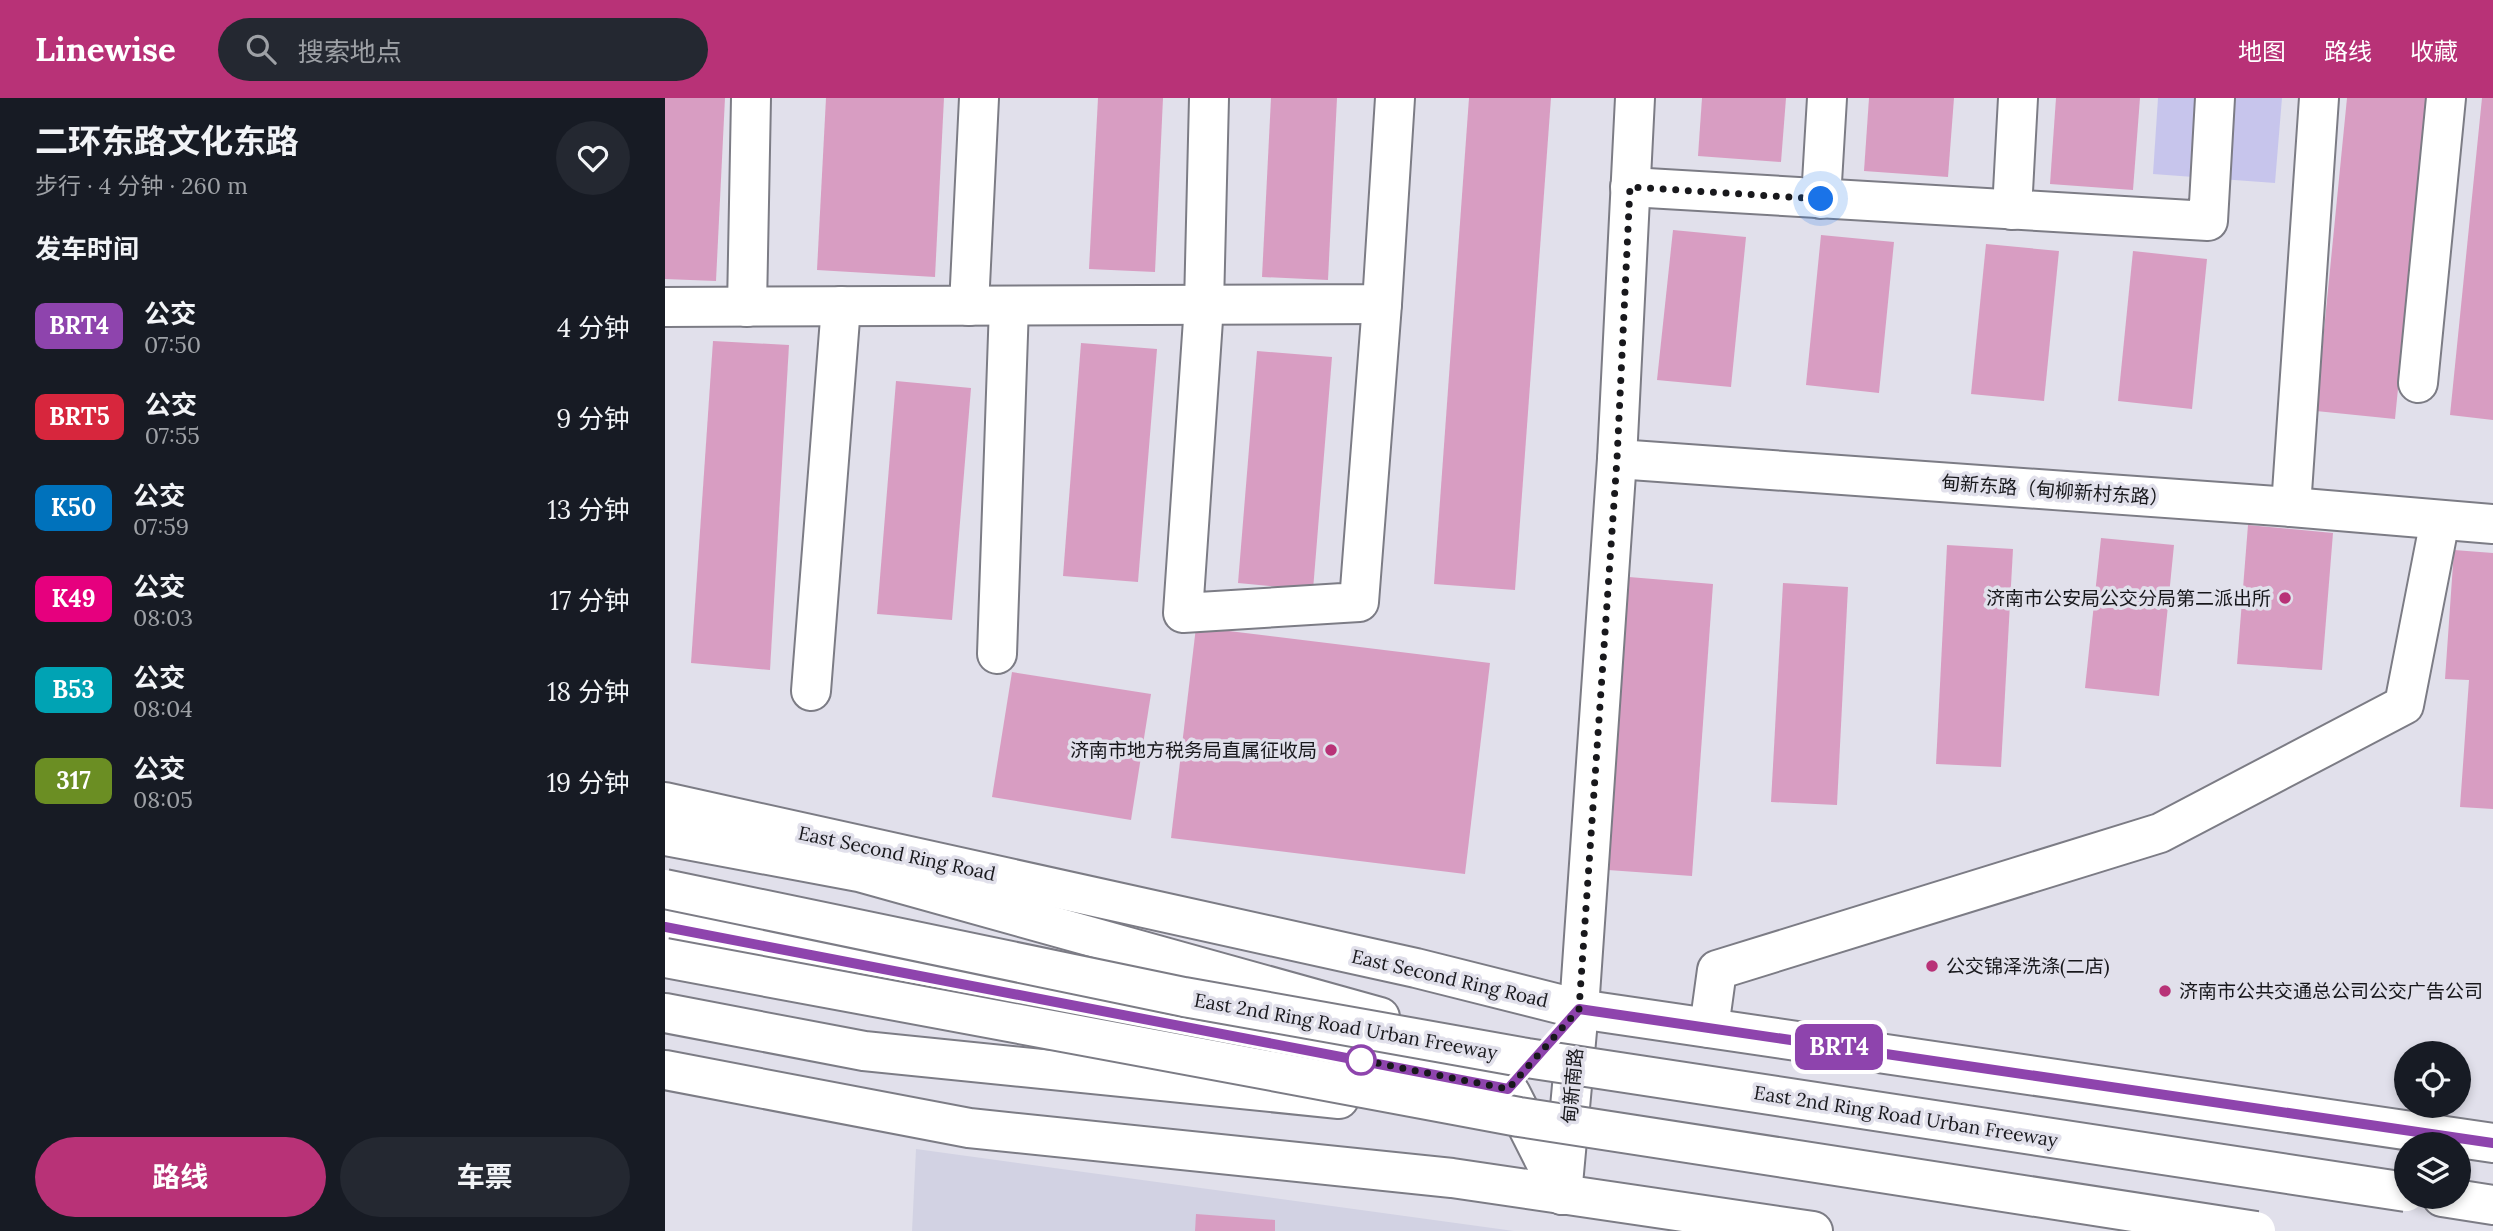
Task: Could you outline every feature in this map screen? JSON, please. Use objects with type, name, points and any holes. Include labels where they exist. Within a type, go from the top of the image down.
[{"type":"main road","points":[[747,307],[751,98]]},
{"type":"main road","points":[[968,306],[979,98]]},
{"type":"main road","points":[[1209,98],[1204,304],[1183,613],[1359,602],[1395,98]]},
{"type":"main road","name":"甸新南路","points":[[1562,1195],[1579,1009],[1617,459],[1635,98]]},
{"type":"main road","points":[[1821,199],[1827,98]]},
{"type":"main road","points":[[2013,209],[2018,98]]},
{"type":"main road","points":[[1630,187],[2207,221],[2215,98]]},
{"type":"main road","points":[[2291,507],[2319,98]]},
{"type":"main road","points":[[2418,383],[2446,98]]},
{"type":"main road","points":[[665,307],[1382,304]]},
{"type":"main road","points":[[811,691],[841,306]]},
{"type":"main road","points":[[996,654],[1009,306]]},
{"type":"main road","name":"甸新东路（甸柳新村东路）","points":[[1617,459],[2493,524]]},
{"type":"main road","points":[[1709,1028],[1717,971],[2160,833],[2404,705],[2440,520]]},
{"type":"main road","name":"East Second Ring Road","points":[[665,802],[1416,968],[1579,1009],[2493,1143]]},
{"type":"main road","points":[[665,836],[859,872],[1518,1088],[1562,1195]]},
{"type":"main road","name":"East 2nd Ring Road Urban Freeway","points":[[665,889],[1184,997],[1518,1088],[2256,1231]]},
{"type":"main road","points":[[665,927],[1518,1088]]},
{"type":"main road","name":"East 2nd Ring Road Urban Freeway","points":[[665,958],[1518,1088],[2394,1191]]},
{"type":"main road","points":[[1518,1088],[1579,1009]]},
{"type":"main road","points":[[665,1013],[864,1051],[1518,1088]]},
{"type":"main road","points":[[665,1070],[969,1128],[1452,1178],[1813,1231]]},
{"type":"main road","points":[[2471,1202],[2493,1205]]},
{"type":"shaded area","points":[[2158,98],[2282,98],[2275,183],[2153,174]]},
{"type":"shaded area","points":[[916,1149],[1514,1231],[912,1231]]},
{"type":"building","points":[[665,98],[725,98],[716,281],[665,279]]},
{"type":"building","points":[[826,98],[944,98],[935,277],[817,270]]},
{"type":"building","points":[[1098,98],[1163,98],[1155,272],[1089,269]]},
{"type":"building","points":[[1271,98],[1337,98],[1328,280],[1262,277]]},
{"type":"building","points":[[1469,98],[1551,98],[1515,590],[1434,584]]},
{"type":"building","points":[[1702,98],[1786,98],[1781,162],[1698,156]]},
{"type":"building","points":[[1869,98],[1954,98],[1948,177],[1864,171]]},
{"type":"building","points":[[2056,98],[2140,98],[2133,190],[2050,184]]},
{"type":"building","points":[[2347,98],[2427,98],[2395,419],[2316,411]]},
{"type":"building","points":[[2482,98],[2493,98],[2493,420],[2450,415]]},
{"type":"building","points":[[1673,230],[1746,237],[1731,387],[1657,380]]},
{"type":"building","points":[[1821,235],[1894,242],[1879,393],[1806,385]]},
{"type":"building","points":[[1986,244],[2059,251],[2044,401],[1971,394]]},
{"type":"building","points":[[2133,251],[2207,259],[2192,409],[2118,401]]},
{"type":"building","points":[[713,341],[789,345],[770,670],[691,663]]},
{"type":"building","points":[[1081,343],[1157,349],[1138,582],[1063,576]]},
{"type":"building","points":[[1257,351],[1332,357],[1313,590],[1238,583]]},
{"type":"building","points":[[896,381],[971,388],[952,620],[877,614]]},
{"type":"building","name":"济南市公安局公交分局第二派出所","points":[[2248,525],[2333,533],[2322,670],[2237,664]]},
{"type":"building","points":[[2101,538],[2174,545],[2159,696],[2085,688]]},
{"type":"building","points":[[1947,545],[2013,549],[2001,767],[1936,764]]},
{"type":"building","points":[[2454,550],[2493,553],[2493,809],[2460,807],[2469,680],[2445,679]]},
{"type":"building","points":[[1629,577],[1713,584],[1692,876],[1608,870]]},
{"type":"building","points":[[1783,583],[1848,587],[1837,805],[1771,802]]},
{"type":"building","name":"济南市地方税务局直属征收局","points":[[1196,627],[1490,663],[1465,874],[1171,838]]},
{"type":"building","points":[[1012,672],[1151,694],[1131,820],[992,797]]},
{"type":"building","points":[[1196,1214],[1275,1220],[1275,1231],[1195,1231]]},
{"type":"bus line","name":"BRT4","points":[[665,927],[1508,1089],[1579,1009],[2493,1143]]},
{"type":"place","name":"济南市公安局公交分局第二派出所","points":[[2285,598]]},
{"type":"place","name":"济南市地方税务局直属征收局","points":[[1331,750]]},
{"type":"place","name":"公交锦泽洗涤(二店)","points":[[1932,966]]},
{"type":"place","name":"济南市公共交通总公司公交广告公司","points":[[2165,991]]},
{"type":"route","points":[[1361,1060],[1351,1058],[1508,1089],[1579,1009],[1617,459],[1630,187],[1821,199]]}]
